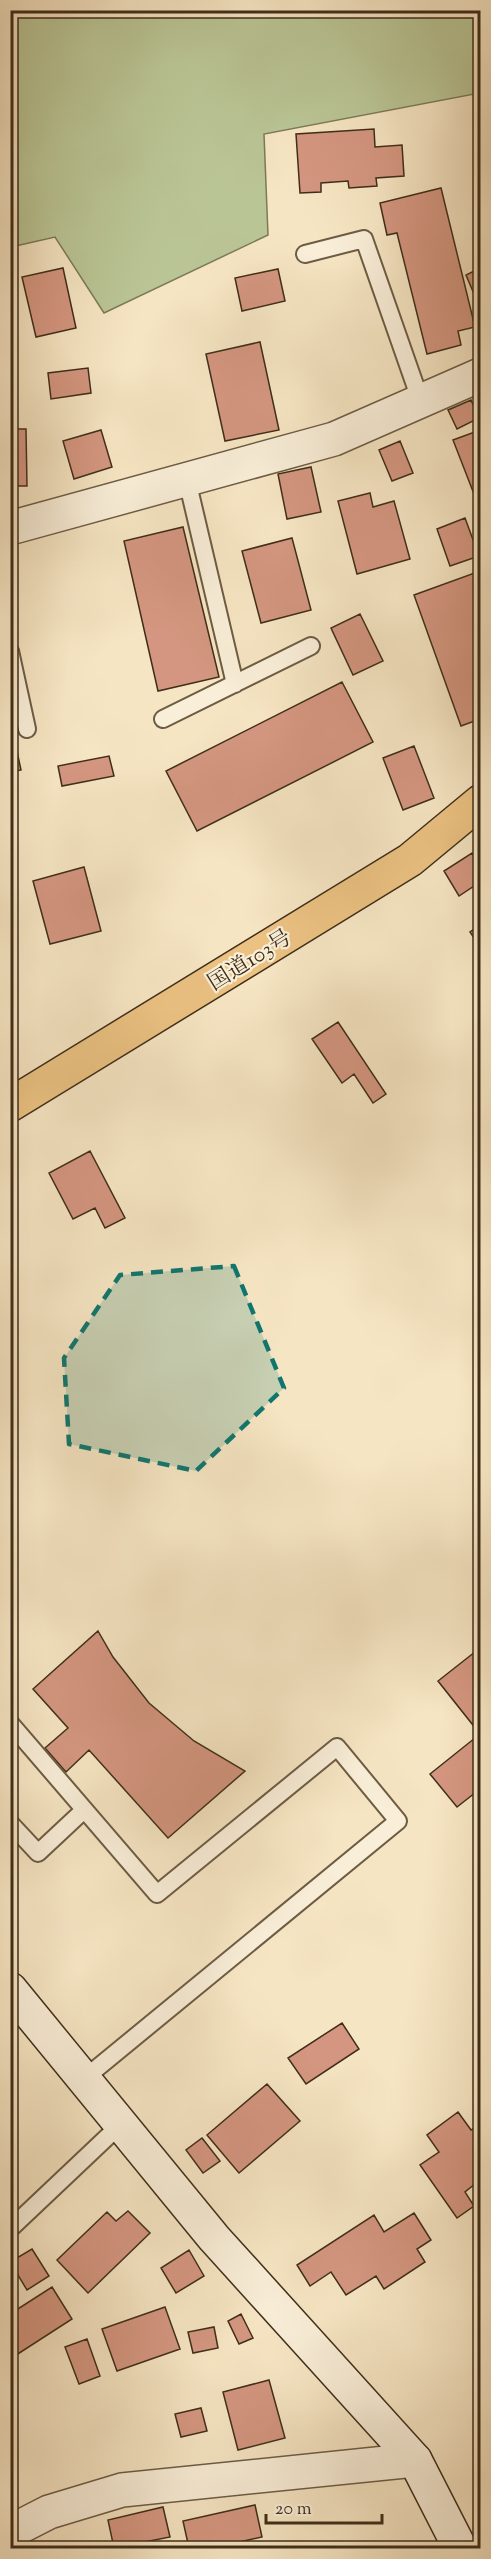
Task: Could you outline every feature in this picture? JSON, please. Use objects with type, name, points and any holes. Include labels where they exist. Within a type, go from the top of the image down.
[{"type":"highway","name":"国道103号","points":[[10,1105],[410,860],[480,802]]},
{"type":"street","points":[[10,528],[334,439],[480,375]]},
{"type":"street","points":[[10,1989],[214,2238],[415,2460],[460,2548]]},
{"type":"street","points":[[10,2532],[49,2512],[122,2490],[415,2460]]},
{"type":"lane","points":[[305,254],[364,239],[421,402]]},
{"type":"lane","points":[[187,480],[235,684]]},
{"type":"lane","points":[[163,719],[310,646]]},
{"type":"lane","points":[[10,651],[27,729]]},
{"type":"lane","points":[[10,1723],[157,1894],[337,1747],[398,1821],[85,2078]]},
{"type":"lane","points":[[10,1823],[38,1853],[84,1810]]},
{"type":"lane","points":[[10,2229],[121,2124]]},
{"type":"highlighted area","points":[[234,1266],[284,1388],[196,1471],[69,1444],[64,1358],[120,1275]]},
{"type":"green space","points":[[10,11],[480,11],[480,93],[264,134],[268,235],[104,313],[55,237],[11,247]]},
{"type":"building","points":[[374,129],[375,147],[402,145],[404,176],[376,178],[377,186],[349,188],[348,181],[321,183],[321,192],[300,193],[296,134]]},
{"type":"building","points":[[441,188],[475,327],[458,331],[461,345],[427,354],[397,233],[387,235],[380,203]]},
{"type":"building","points":[[63,268],[76,328],[36,337],[22,277]]},
{"type":"building","points":[[480,268],[480,308],[466,275]]},
{"type":"building","points":[[278,269],[285,301],[242,311],[235,278]]},
{"type":"building","points":[[260,342],[279,430],[225,441],[206,354]]},
{"type":"building","points":[[88,368],[91,393],[51,399],[48,373]]},
{"type":"building","points":[[471,400],[479,418],[457,429],[448,410]]},
{"type":"building","points":[[10,429],[26,429],[27,486],[10,486]]},
{"type":"building","points":[[101,430],[112,467],[74,479],[63,441]]},
{"type":"building","points":[[480,430],[480,491],[474,494],[453,440]]},
{"type":"building","points":[[400,441],[413,473],[392,481],[379,450]]},
{"type":"building","points":[[311,467],[321,512],[287,519],[278,474]]},
{"type":"building","points":[[370,493],[373,507],[394,501],[410,559],[357,574],[338,501]]},
{"type":"building","points":[[465,518],[479,556],[450,566],[437,529]]},
{"type":"building","points":[[183,527],[219,677],[158,691],[124,541]]},
{"type":"building","points":[[292,538],[311,610],[261,623],[242,551]]},
{"type":"building","points":[[480,571],[480,628],[474,630],[480,649],[480,719],[461,726],[414,595]]},
{"type":"building","points":[[360,614],[383,661],[353,675],[331,628]]},
{"type":"building","points":[[342,682],[373,742],[197,831],[166,771]]},
{"type":"building","points":[[10,719],[21,770],[10,772]]},
{"type":"building","points":[[414,746],[434,798],[403,810],[383,758]]},
{"type":"building","points":[[109,756],[114,776],[62,786],[58,766]]},
{"type":"building","points":[[472,853],[480,867],[480,882],[459,896],[444,871]]},
{"type":"building","points":[[84,867],[101,931],[50,944],[33,881]]},
{"type":"building","points":[[480,925],[480,947],[470,932]]},
{"type":"building","points":[[338,1022],[386,1094],[373,1103],[354,1074],[342,1083],[312,1039]]},
{"type":"building","points":[[90,1151],[125,1218],[105,1228],[95,1208],[73,1219],[49,1173]]},
{"type":"building","points":[[98,1631],[113,1657],[149,1703],[194,1741],[245,1771],[168,1838],[89,1750],[66,1772],[45,1748],[68,1728],[33,1689]]},
{"type":"building","points":[[480,1648],[480,1734],[438,1681]]},
{"type":"building","points":[[480,1734],[480,1789],[457,1807],[430,1774]]},
{"type":"building","points":[[342,2023],[359,2049],[306,2084],[288,2058]]},
{"type":"building","points":[[267,2084],[300,2121],[239,2173],[207,2135]]},
{"type":"building","points":[[458,2112],[471,2130],[480,2124],[480,2180],[465,2192],[474,2206],[457,2218],[420,2165],[439,2152],[427,2135]]},
{"type":"building","points":[[202,2138],[220,2161],[203,2173],[186,2150]]},
{"type":"building","points":[[128,2211],[150,2233],[88,2293],[57,2260],[107,2212],[116,2221]]},
{"type":"building","points":[[414,2213],[431,2240],[417,2249],[425,2262],[384,2289],[376,2276],[346,2295],[331,2272],[310,2286],[297,2265],[374,2215],[384,2232]]},
{"type":"building","points":[[32,2249],[49,2276],[27,2290],[10,2262]]},
{"type":"building","points":[[189,2250],[204,2276],[176,2293],[161,2268]]},
{"type":"building","points":[[52,2287],[72,2319],[10,2359],[10,2314]]},
{"type":"building","points":[[165,2307],[180,2349],[117,2371],[102,2329]]},
{"type":"building","points":[[241,2314],[253,2338],[239,2344],[228,2321]]},
{"type":"building","points":[[214,2327],[218,2348],[193,2353],[188,2332]]},
{"type":"building","points":[[87,2339],[100,2376],[79,2384],[65,2347]]},
{"type":"building","points":[[269,2380],[285,2438],[238,2450],[223,2392]]},
{"type":"building","points":[[201,2408],[207,2431],[181,2437],[175,2414]]},
{"type":"building","points":[[255,2505],[262,2537],[212,2548],[189,2548],[183,2521]]},
{"type":"building","points":[[163,2507],[170,2537],[114,2548],[108,2520]]}]
